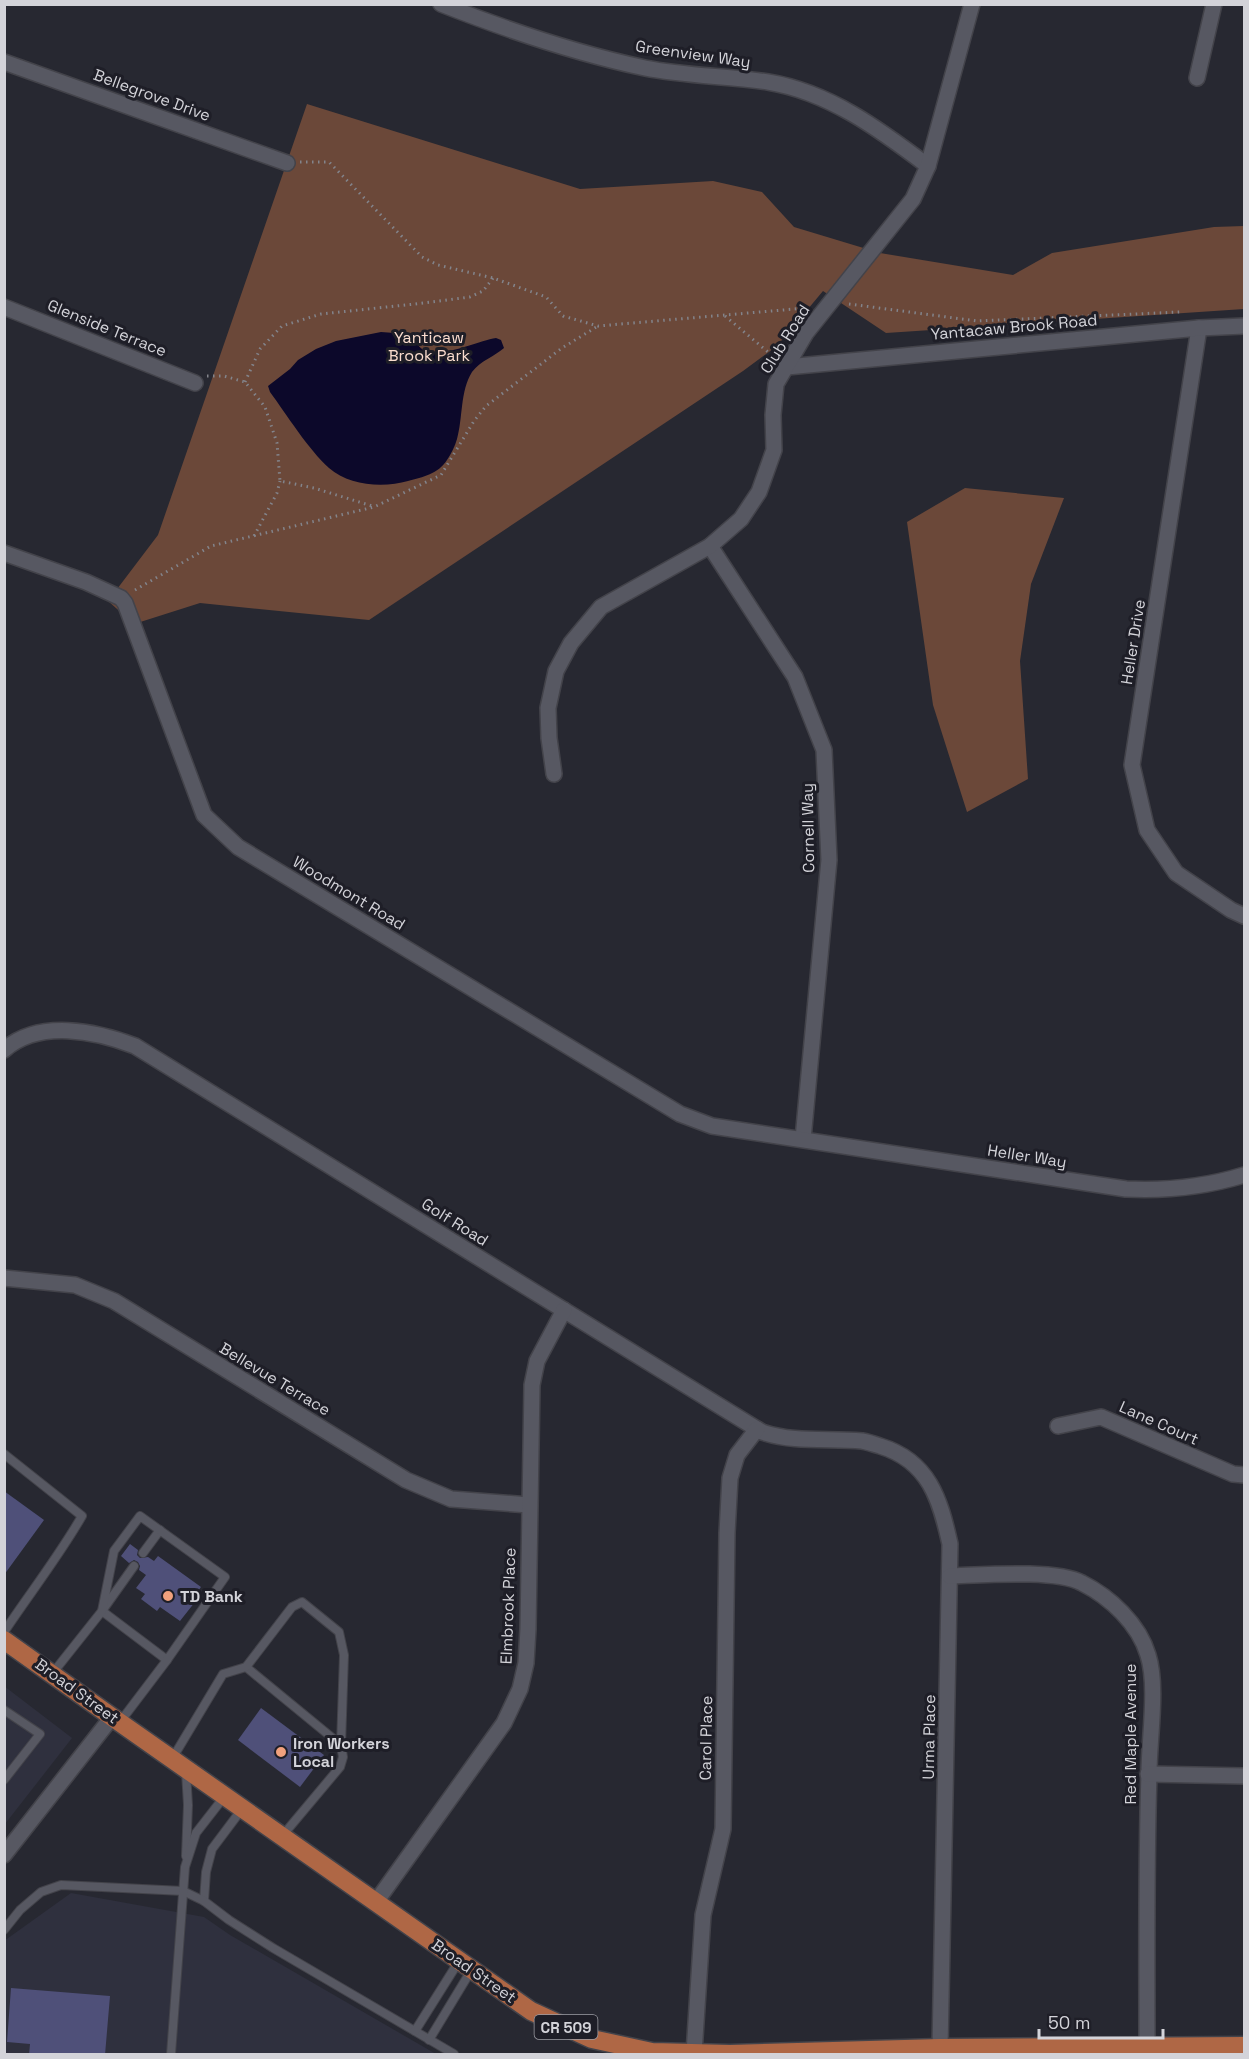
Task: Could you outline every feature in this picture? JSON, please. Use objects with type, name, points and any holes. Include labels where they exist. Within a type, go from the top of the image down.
[{"type":"main road","name":"Broad Street","points":[[4,1640],[531,2011],[592,2039],[652,2052],[716,2054],[940,2048],[1245,2046]]},
{"type":"street","name":"Greenview Way","points":[[441,4],[543,42],[647,68],[770,83],[808,93],[847,110],[877,127],[928,165]]},
{"type":"street","name":"Club Road","points":[[554,774],[548,708],[556,671],[571,643],[602,607],[710,546],[741,519],[759,492],[774,450],[773,415],[776,384],[806,333],[913,199],[928,165],[972,4]]},
{"type":"street","points":[[1197,78],[1214,4]]},
{"type":"street","name":"Bellegrove Drive","points":[[4,62],[286,163]]},
{"type":"street","name":"Glenside Terrace","points":[[4,307],[195,383]]},
{"type":"street","name":"Yantacaw Brook Road","points":[[787,367],[1199,328],[1245,326]]},
{"type":"street","name":"Heller Drive","points":[[1199,328],[1132,765],[1147,830],[1176,873],[1231,910],[1245,916]]},
{"type":"street","name":"Cornell Way","points":[[710,546],[795,677],[824,750],[829,860],[803,1139]]},
{"type":"street","points":[[4,553],[86,582],[121,598]]},
{"type":"street","name":"Woodmont Road","points":[[121,598],[125,603],[204,815],[238,848],[680,1114],[712,1126],[803,1139]]},
{"type":"street","name":"Golf Road","points":[[4,1050],[21,1039],[35,1034],[69,1031],[103,1036],[135,1047],[757,1429],[779,1438],[864,1441],[890,1449]]},
{"type":"street","name":"Heller Way","points":[[803,1139],[1126,1189],[1188,1188],[1245,1175]]},
{"type":"street","name":"Bellevue Terrace","points":[[4,1278],[75,1285],[114,1301],[406,1480],[451,1499],[529,1505]]},
{"type":"street","name":"Elmbrook Place","points":[[376,1902],[504,1723],[520,1689],[526,1664],[528,1629],[532,1385],[537,1361],[564,1310]]},
{"type":"street","name":"Lane Court","points":[[1058,1426],[1101,1417],[1233,1474],[1245,1475]]},
{"type":"street","name":"Carol Place","points":[[694,2053],[703,1915],[723,1829],[727,1533],[730,1478],[737,1455],[757,1429]]},
{"type":"street","name":"Urma Place","points":[[890,1449],[914,1464],[930,1483],[943,1512],[950,1544],[940,2048]]},
{"type":"street","name":"Red Maple Avenue","points":[[951,1576],[1048,1575],[1079,1581],[1103,1595],[1126,1618],[1140,1636],[1149,1656],[1152,1688],[1149,1774],[1147,2047]]},
{"type":"street","points":[[4,1855],[116,1720]]},
{"type":"street","points":[[1149,1774],[1245,1776]]},
{"type":"lane","points":[[4,1454],[82,1516],[68,1542],[35,1585],[4,1632]]},
{"type":"lane","points":[[102,1611],[114,1551],[140,1516],[225,1577],[167,1660],[116,1720]]},
{"type":"lane","points":[[143,1554],[160,1530]]},
{"type":"lane","points":[[52,1674],[134,1566]]},
{"type":"lane","points":[[171,2055],[188,1805],[188,1784],[178,1763],[223,1674],[246,1667],[292,1607],[302,1602],[339,1632],[344,1655],[341,1745],[343,1757],[340,1767],[283,1835]]},
{"type":"lane","points":[[102,1611],[167,1660]]},
{"type":"lane","points":[[246,1667],[341,1745]]},
{"type":"lane","points":[[4,1710],[40,1734],[4,1780]]},
{"type":"lane","points":[[185,1868],[196,1833],[225,1795]]},
{"type":"lane","points":[[204,1901],[206,1872],[212,1848],[243,1808]]},
{"type":"lane","points":[[4,1930],[20,1910],[41,1892],[61,1885],[183,1891],[204,1901],[273,1948],[454,2055]]},
{"type":"lane","points":[[415,2031],[466,1965]]},
{"type":"lane","points":[[429,2040],[466,1965]]},
{"type":"path","points":[[286,163],[329,162],[422,257],[438,265],[493,278],[546,297],[563,316],[598,326],[849,304],[977,321],[1181,312]]},
{"type":"path","points":[[245,382],[260,349],[282,326],[321,314],[470,297],[483,291],[493,278]]},
{"type":"path","points":[[725,316],[787,367]]},
{"type":"path","points":[[121,598],[211,546],[374,507],[441,475],[486,406],[562,348],[598,326]]},
{"type":"path","points":[[195,383],[204,376],[224,376],[245,382],[265,407],[277,443],[280,481],[277,493],[254,536]]},
{"type":"path","points":[[280,481],[314,488],[374,507]]},
{"type":"shaded area","points":[[381,332],[408,334],[423,350],[432,353],[450,351],[496,338],[501,340],[504,348],[479,364],[468,379],[457,439],[443,465],[435,472],[419,478],[378,485],[346,479],[329,468],[298,432],[268,386],[298,360],[316,349],[336,341]]},
{"type":"shaded area","points":[[4,1686],[72,1738],[5,1824],[4,1824]]},
{"type":"shaded area","points":[[71,1893],[204,1917],[230,1935],[436,2054],[5,2054],[4,1941]]},
{"type":"green space","name":"Yanticaw Brook Park","points":[[307,104],[580,189],[713,181],[762,192],[794,227],[880,253],[1013,275],[1052,253],[1214,227],[1244,226],[1244,309],[886,333],[823,291],[777,346],[743,371],[369,620],[200,603],[134,624],[108,601],[158,535]]},
{"type":"green space","points":[[965,488],[1064,498],[1031,584],[1020,661],[1028,779],[967,812],[933,705],[907,522]]},
{"type":"building","points":[[4,1491],[44,1520],[4,1575]]},
{"type":"building","points":[[130,1544],[138,1550],[137,1555],[140,1558],[148,1557],[154,1561],[158,1556],[201,1587],[192,1599],[195,1602],[180,1621],[160,1607],[157,1611],[141,1599],[145,1594],[136,1588],[146,1575],[139,1570],[138,1562],[134,1560],[129,1563],[121,1556]]},
{"type":"building","points":[[261,1708],[324,1755],[300,1787],[238,1740]]},
{"type":"building","points":[[11,1988],[110,1996],[105,2055],[29,2055],[30,2044],[7,2042]]},
{"type":"place","name":"TD Bank","points":[[168,1596]]},
{"type":"place","name":"Iron Workers Local","points":[[281,1752]]}]
